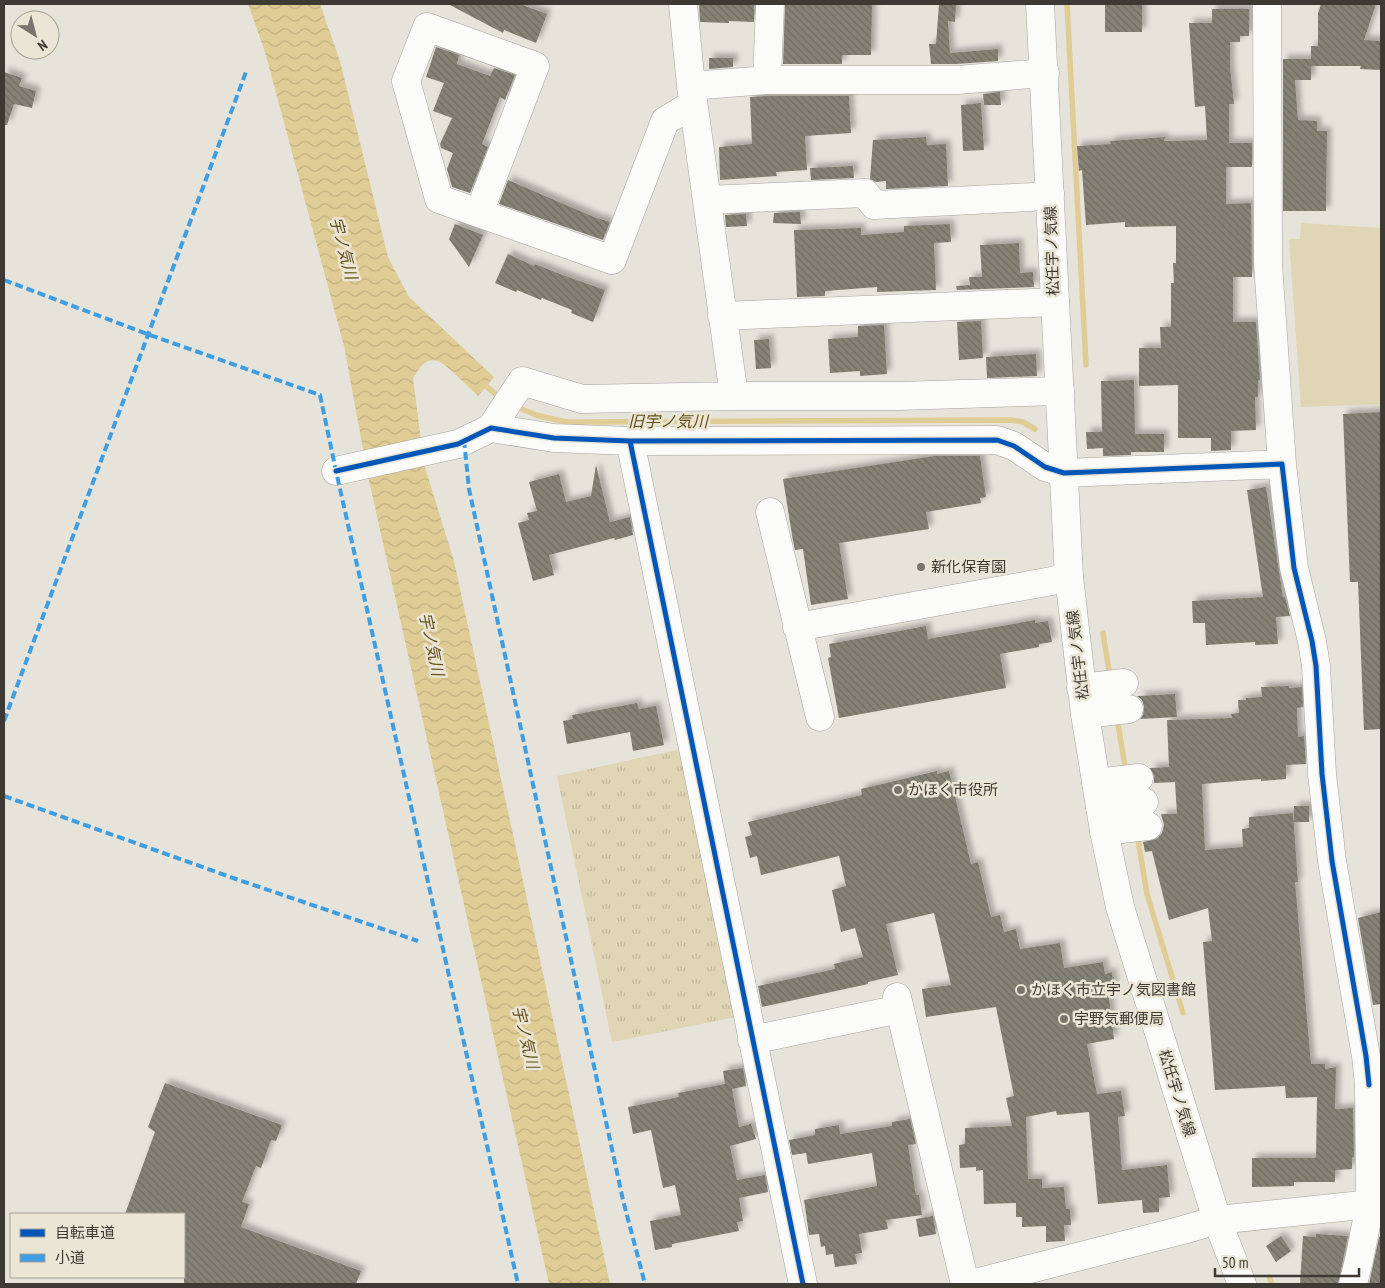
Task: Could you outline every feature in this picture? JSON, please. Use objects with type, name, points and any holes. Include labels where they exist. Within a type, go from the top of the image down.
[{"type":"street","points":[[682,4],[692,95],[734,396]]},
{"type":"street","points":[[767,80],[770,4]]},
{"type":"street","name":"松任宇ノ気線","points":[[1040,4],[1069,576],[1109,698],[1127,804],[1120,907],[1216,1220],[1242,1284]]},
{"type":"street","points":[[1267,4],[1268,264],[1282,464],[1294,568],[1312,641],[1316,666],[1322,774],[1332,861],[1366,1056],[1375,1084],[1375,1204],[1353,1284]]},
{"type":"street","points":[[480,213],[535,66],[427,27],[406,81],[439,198],[480,213],[612,260],[665,121],[692,95],[767,80],[957,80],[1044,73]]},
{"type":"street","points":[[706,200],[865,193],[874,205],[1032,197],[1050,194]]},
{"type":"street","points":[[722,316],[1054,302]]},
{"type":"street","points":[[339,470],[458,444],[495,421],[522,381],[582,399],[734,396],[899,396],[1060,391]]},
{"type":"street","points":[[495,421],[554,438],[630,441],[997,440],[1014,446],[1045,467],[1064,472],[1282,464]]},
{"type":"street","points":[[630,441],[803,1284]]},
{"type":"street","points":[[770,512],[820,717]]},
{"type":"street","points":[[798,627],[1052,581],[1069,576]]},
{"type":"street","points":[[752,1040],[898,1003],[965,1284]]},
{"type":"street","points":[[971,1284],[1216,1220],[1375,1204]]},
{"type":"green space","points":[[1301,223],[1381,228],[1381,404],[1301,407],[1289,239],[1300,239]]},
{"type":"green space","points":[[681,749],[736,1017],[612,1042],[557,776]]},
{"type":"water","name":"宇ノ気川","points":[[248,4],[320,4],[340,61],[388,257],[409,297],[494,377],[478,396],[448,368],[437,361],[427,361],[413,378],[424,464],[454,561],[610,1284],[549,1284],[368,476],[344,346],[265,52]]},
{"type":"building","points":[[448,4],[520,4],[547,14],[536,43],[504,30],[503,33]]},
{"type":"building","points":[[699,4],[754,4],[754,22],[700,22]]},
{"type":"building","points":[[785,4],[872,5],[871,55],[842,55],[842,64],[783,64]]},
{"type":"building","points":[[939,4],[956,4],[955,22],[948,21],[950,53],[998,49],[998,61],[931,64],[929,44],[936,44]]},
{"type":"building","points":[[1105,4],[1142,4],[1142,32],[1105,32]]},
{"type":"building","points":[[1321,4],[1376,4],[1364,40],[1381,41],[1381,70],[1360,69],[1361,66],[1311,66],[1311,80],[1295,80],[1298,120],[1317,121],[1317,131],[1327,131],[1326,211],[1283,211],[1283,59],[1311,59],[1311,46],[1318,46],[1318,13]]},
{"type":"building","points":[[1212,9],[1249,9],[1249,36],[1240,36],[1240,42],[1230,42],[1230,67],[1234,104],[1229,104],[1229,143],[1252,143],[1252,167],[1226,167],[1226,204],[1251,203],[1252,277],[1233,277],[1233,322],[1256,322],[1260,380],[1258,380],[1258,397],[1255,397],[1256,430],[1231,431],[1231,450],[1211,451],[1211,438],[1178,438],[1178,385],[1139,386],[1139,348],[1161,348],[1160,327],[1171,327],[1171,283],[1174,283],[1173,263],[1176,263],[1176,226],[1125,227],[1125,222],[1086,225],[1082,170],[1079,171],[1077,146],[1111,144],[1110,141],[1165,137],[1164,141],[1207,140],[1205,106],[1195,107],[1189,23],[1212,23]]},
{"type":"building","points":[[436,47],[459,55],[457,64],[490,76],[494,68],[515,75],[505,100],[500,97],[482,144],[488,147],[470,193],[452,187],[447,169],[453,153],[441,148],[440,144],[452,118],[433,111],[444,83],[426,77]]},
{"type":"building","points":[[709,58],[733,58],[733,67],[709,69]]},
{"type":"building","points":[[4,72],[22,78],[19,86],[36,91],[32,108],[14,104],[7,125],[4,125]]},
{"type":"building","points":[[1000,92],[1001,105],[984,105],[983,94]]},
{"type":"building","points":[[849,96],[851,133],[805,136],[807,170],[776,172],[777,176],[720,180],[719,147],[752,144],[750,97]]},
{"type":"building","points":[[981,103],[984,150],[963,151],[961,105]]},
{"type":"building","points":[[926,137],[927,145],[946,144],[948,186],[886,189],[886,181],[876,182],[870,179],[873,140]]},
{"type":"building","points":[[853,166],[854,178],[811,180],[810,168]]},
{"type":"building","points":[[508,180],[610,222],[603,240],[499,204]]},
{"type":"building","points":[[800,212],[801,224],[773,223],[774,213]]},
{"type":"building","points":[[746,214],[747,226],[726,227],[725,215]]},
{"type":"building","points":[[455,224],[483,235],[469,267],[449,239]]},
{"type":"building","points":[[950,224],[951,242],[934,243],[936,290],[877,292],[877,287],[825,291],[825,296],[797,297],[794,230],[861,228],[861,235],[904,232],[904,226]]},
{"type":"building","points":[[1019,243],[1020,273],[1033,272],[1034,287],[957,290],[956,286],[970,285],[969,277],[982,277],[980,245]]},
{"type":"building","points":[[508,254],[534,266],[535,264],[605,290],[593,322],[571,313],[572,310],[542,298],[541,300],[495,283]]},
{"type":"building","points":[[981,321],[983,358],[959,360],[957,322]]},
{"type":"building","points":[[884,325],[887,374],[860,376],[860,371],[830,373],[828,339],[858,337],[858,326]]},
{"type":"building","points":[[769,339],[771,368],[756,369],[754,340]]},
{"type":"building","points":[[1036,354],[1037,376],[987,378],[986,357]]},
{"type":"building","points":[[1134,380],[1135,434],[1164,434],[1164,452],[1131,452],[1131,455],[1103,456],[1103,448],[1087,449],[1086,432],[1102,432],[1101,381]]},
{"type":"building","points":[[1381,412],[1381,729],[1364,730],[1358,582],[1350,582],[1343,414]]},
{"type":"building","points":[[934,456],[980,456],[986,497],[980,498],[981,503],[926,512],[929,529],[839,543],[848,599],[811,605],[803,549],[795,550],[783,479]]},
{"type":"building","points":[[596,465],[610,522],[630,517],[633,535],[549,555],[554,575],[533,581],[518,523],[529,520],[527,513],[537,511],[529,482],[559,474],[566,502],[591,496]]},
{"type":"building","points":[[1266,487],[1283,597],[1285,597],[1290,616],[1276,617],[1278,644],[1255,645],[1255,642],[1206,645],[1205,623],[1193,623],[1192,601],[1263,597],[1247,490]]},
{"type":"building","points":[[1035,620],[1035,623],[1048,621],[1052,642],[1039,644],[1039,647],[1000,654],[1006,688],[839,718],[828,658],[831,657],[829,644],[926,626],[928,639]]},
{"type":"building","points":[[1289,686],[1289,688],[1302,687],[1303,707],[1297,708],[1298,737],[1304,736],[1306,764],[1286,765],[1286,779],[1202,784],[1205,850],[1243,847],[1242,829],[1249,828],[1249,817],[1293,813],[1298,882],[1295,882],[1311,1064],[1325,1064],[1325,1069],[1336,1067],[1335,1109],[1353,1108],[1354,1157],[1352,1157],[1352,1169],[1335,1170],[1335,1182],[1294,1182],[1294,1186],[1252,1187],[1252,1158],[1316,1158],[1317,1097],[1286,1098],[1285,1086],[1215,1090],[1203,942],[1212,941],[1208,908],[1169,920],[1152,851],[1145,852],[1143,842],[1157,839],[1162,833],[1164,825],[1161,814],[1177,814],[1175,782],[1154,783],[1154,776],[1150,768],[1169,767],[1167,720],[1232,718],[1231,714],[1239,713],[1238,700],[1262,697],[1261,687]]},
{"type":"building","points":[[1175,694],[1177,717],[1140,719],[1143,715],[1144,707],[1142,700],[1137,696]]},
{"type":"building","points":[[637,703],[639,709],[656,706],[664,745],[633,751],[630,732],[567,744],[563,721],[573,719],[572,715]]},
{"type":"building","points":[[937,771],[937,774],[949,771],[971,864],[978,862],[991,917],[1000,915],[1004,932],[1016,929],[1020,949],[1060,943],[1064,968],[1103,962],[1105,974],[1112,972],[1114,989],[1108,990],[1114,1039],[1087,1044],[1097,1094],[1121,1091],[1125,1116],[1118,1117],[1122,1170],[1167,1165],[1170,1197],[1159,1198],[1159,1212],[1143,1213],[1142,1200],[1098,1204],[1089,1112],[1057,1115],[1056,1111],[1026,1117],[1028,1179],[1042,1179],[1042,1188],[1064,1187],[1066,1209],[1070,1209],[1071,1225],[1064,1225],[1065,1241],[1046,1242],[1046,1226],[1022,1227],[1022,1217],[1016,1217],[1016,1203],[984,1204],[983,1170],[976,1171],[976,1167],[960,1168],[959,1145],[965,1144],[965,1128],[1012,1126],[1006,1098],[1014,1096],[996,1007],[926,1017],[922,989],[951,985],[934,913],[886,924],[898,975],[868,982],[868,984],[762,1007],[758,986],[835,969],[834,964],[863,957],[855,928],[841,932],[832,890],[846,886],[839,856],[761,875],[757,856],[750,858],[745,837],[752,835],[748,822],[862,795],[861,789]]},
{"type":"building","points":[[1294,806],[1309,806],[1309,822],[1294,822]]},
{"type":"building","points":[[1381,912],[1381,1004],[1373,1005],[1358,918]]},
{"type":"building","points":[[743,1068],[746,1086],[732,1089],[739,1127],[751,1124],[756,1139],[730,1146],[737,1180],[765,1175],[768,1192],[739,1198],[743,1221],[737,1222],[739,1231],[672,1244],[672,1247],[655,1250],[650,1221],[681,1215],[675,1185],[663,1188],[651,1130],[633,1134],[628,1107],[679,1097],[678,1093],[725,1084],[723,1071]]},
{"type":"building","points":[[165,1083],[282,1125],[276,1141],[271,1140],[261,1168],[256,1166],[242,1202],[249,1204],[241,1227],[361,1271],[356,1284],[184,1284],[185,1213],[125,1213],[155,1132],[148,1127]]},
{"type":"building","points":[[910,1119],[916,1144],[908,1145],[916,1195],[919,1195],[922,1215],[886,1220],[888,1229],[859,1234],[862,1253],[855,1254],[857,1264],[835,1267],[833,1254],[826,1255],[825,1246],[821,1247],[819,1234],[809,1235],[804,1200],[877,1186],[872,1153],[808,1164],[806,1153],[792,1155],[789,1140],[815,1135],[815,1129],[839,1125],[840,1134],[892,1126],[892,1122]]},
{"type":"building","points":[[933,1216],[936,1234],[919,1237],[916,1219]]},
{"type":"building","points":[[1316,1234],[1348,1236],[1338,1284],[1300,1284],[1303,1236],[1316,1237]]},
{"type":"building","points":[[1281,1236],[1291,1251],[1276,1262],[1266,1246]]},
{"type":"building","points":[[1379,1237],[1381,1237],[1381,1284],[1369,1284]]},
{"type":"waterway","points":[[1067,4],[1086,365]]},
{"type":"waterway","name":"旧宇ノ気川","points":[[482,383],[502,399]]},
{"type":"waterway","name":"旧宇ノ気川","points":[[514,406],[536,415],[566,422],[1011,420],[1023,422],[1035,429]]},
{"type":"waterway","points":[[1103,633],[1110,677]]},
{"type":"waterway","points":[[1117,718],[1126,773]]},
{"type":"waterway","points":[[1137,834],[1147,894],[1183,1013]]},
{"type":"waterway","points":[[1269,1277],[1272,1284]]},
{"type":"marked path","points":[[4,721],[246,72]]},
{"type":"marked path","points":[[4,280],[147,334],[320,395],[518,1284]]},
{"type":"marked path","points":[[464,440],[469,489],[623,1200],[645,1284]]},
{"type":"marked path","points":[[4,796],[236,879],[418,941]]},
{"type":"cycle path","points":[[336,471],[458,444],[491,428],[554,438],[630,441],[997,440],[1014,446],[1045,467],[1064,473],[1282,464],[1294,568],[1312,641],[1316,666],[1322,774],[1332,861],[1366,1056],[1369,1085]]},
{"type":"cycle path","points":[[630,441],[803,1284]]},
{"type":"place","name":"新化保育園","points":[[921,567]]},
{"type":"place","name":"かほく市役所","points":[[898,790]]},
{"type":"place","name":"かほく市立宇ノ気図書館","points":[[1021,990]]},
{"type":"place","name":"宇野気郵便局","points":[[1064,1019]]}]
